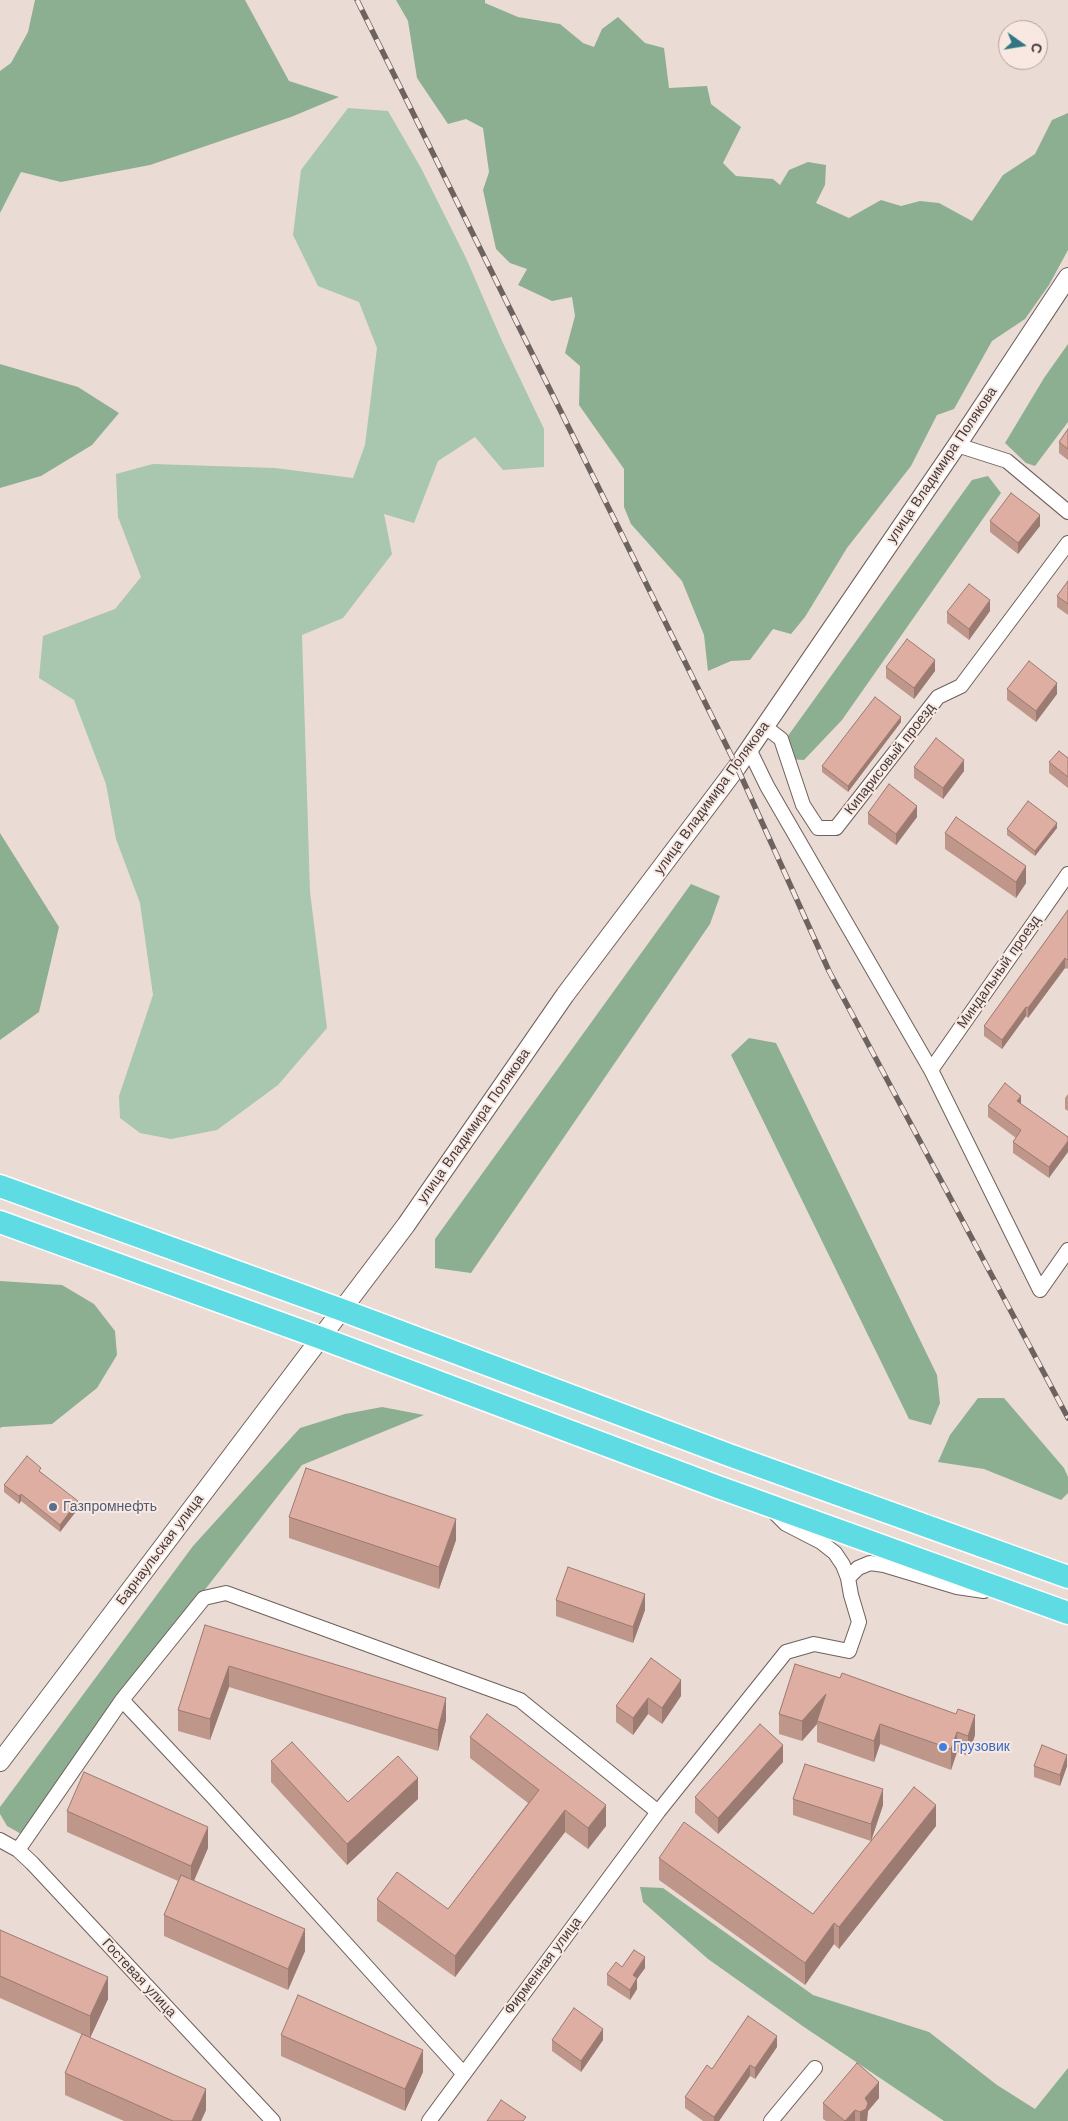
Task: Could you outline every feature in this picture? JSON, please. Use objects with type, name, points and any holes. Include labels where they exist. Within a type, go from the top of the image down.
[{"type":"highway","points":[[0,1186],[342,1310],[730,1455],[1068,1577]]},
{"type":"highway","points":[[0,1222],[1068,1613]]},
{"type":"street","name":"улица Владимира Полякова","points":[[321,1338],[406,1225],[565,995],[749,749],[957,445],[1068,277]]},
{"type":"street","points":[[957,445],[1007,461],[1068,512]]},
{"type":"street","name":"Кипарисовый проезд","points":[[764,726],[781,739],[803,804],[818,828],[836,828],[938,697],[961,686],[1068,543]]},
{"type":"street","points":[[749,749],[767,786],[931,1070],[1040,1290],[1068,1250]]},
{"type":"street","name":"Миндальный проезд","points":[[931,1070],[1068,874]]},
{"type":"street","name":"Барнаульская улица","points":[[0,1762],[321,1338]]},
{"type":"street","points":[[762,1502],[786,1524],[821,1542],[835,1553],[848,1578],[858,1568],[870,1563],[884,1565],[957,1587],[1020,1596]]},
{"type":"street","name":"Фирменная улица","points":[[429,2121],[658,1812],[786,1652],[814,1644],[849,1651],[859,1622],[850,1595],[848,1578]]},
{"type":"street","points":[[18,1850],[122,1700],[204,1598],[226,1593],[520,1700],[658,1812]]},
{"type":"street","points":[[122,1700],[220,1804],[463,2073]]},
{"type":"street","name":"Гостевая улица","points":[[0,1840],[18,1850],[273,2121]]},
{"type":"street","points":[[771,2121],[815,2068]]},
{"type":"green space","points":[[35,0],[245,0],[289,81],[339,97],[291,117],[150,165],[61,182],[21,172],[0,213],[0,71],[11,63],[28,32]]},
{"type":"green space","points":[[396,0],[485,0],[485,3],[518,17],[560,24],[583,43],[594,47],[602,29],[618,17],[645,43],[664,48],[669,88],[707,86],[711,104],[741,127],[723,163],[736,176],[773,179],[780,185],[789,170],[808,162],[826,165],[825,185],[816,203],[849,218],[881,200],[901,206],[920,201],[939,203],[972,221],[1003,175],[1035,154],[1052,120],[1068,113],[1068,250],[1049,285],[1025,319],[992,341],[954,409],[937,415],[911,466],[847,548],[805,617],[791,634],[773,629],[750,660],[731,661],[708,671],[704,635],[682,581],[631,524],[624,507],[624,469],[579,405],[580,366],[565,353],[575,316],[572,297],[552,301],[518,285],[527,269],[510,263],[496,249],[483,190],[489,172],[483,128],[466,119],[448,124],[417,78],[408,21]]},
{"type":"green space","points":[[348,108],[388,111],[421,168],[466,258],[502,341],[544,429],[544,467],[503,470],[475,437],[438,461],[414,523],[384,514],[392,554],[343,618],[302,635],[310,892],[327,1028],[278,1085],[217,1130],[171,1139],[140,1133],[120,1118],[119,1096],[153,995],[140,903],[116,839],[106,784],[74,700],[39,678],[43,636],[115,609],[141,577],[118,517],[116,474],[153,464],[275,468],[353,478],[365,445],[377,348],[359,302],[318,286],[293,235],[301,170]]},
{"type":"green space","points":[[1068,344],[1068,422],[1035,466],[1026,463],[1005,443],[1044,378]]},
{"type":"green space","points":[[0,364],[78,387],[119,413],[92,445],[41,476],[0,488]]},
{"type":"green space","points":[[988,476],[1001,493],[842,720],[804,760],[789,759],[785,740],[972,480]]},
{"type":"green space","points":[[0,833],[59,927],[39,1012],[0,1040]]},
{"type":"green space","points":[[691,884],[720,896],[710,924],[471,1273],[435,1268],[435,1239]]},
{"type":"green space","points":[[749,1038],[776,1043],[937,1375],[940,1403],[931,1425],[909,1419],[731,1055]]},
{"type":"green space","points":[[0,1281],[62,1285],[94,1304],[115,1331],[117,1355],[97,1388],[52,1424],[0,1428]]},
{"type":"green space","points":[[978,1398],[1004,1398],[1064,1468],[1068,1477],[1068,1493],[1061,1500],[984,1469],[938,1462],[950,1435]]},
{"type":"green space","points":[[382,1407],[424,1415],[302,1465],[172,1632],[23,1835],[7,1826],[0,1814],[0,1807],[193,1546],[300,1428],[345,1414]]},
{"type":"green space","points":[[640,1887],[663,1888],[813,1995],[929,2032],[997,2085],[1035,2109],[1068,2068],[1068,2121],[944,2121],[804,2027],[708,1959],[643,1902]]},
{"type":"building","points":[[1068,429],[1068,449],[1059,442]]},
{"type":"building","points":[[1011,493],[1040,515],[1018,543],[990,521]]},
{"type":"building","points":[[1068,581],[1068,604],[1057,596]]},
{"type":"building","points":[[969,584],[990,600],[969,629],[947,612]]},
{"type":"building","points":[[907,639],[935,660],[914,688],[886,667]]},
{"type":"building","points":[[1029,661],[1057,683],[1036,711],[1007,689]]},
{"type":"building","points":[[875,697],[901,717],[848,786],[822,766]]},
{"type":"building","points":[[936,738],[964,760],[943,788],[914,767]]},
{"type":"building","points":[[1059,751],[1068,758],[1068,777],[1049,762]]},
{"type":"building","points":[[889,784],[917,806],[896,834],[868,813]]},
{"type":"building","points":[[1028,801],[1057,823],[1035,851],[1007,829]]},
{"type":"building","points":[[956,817],[1026,866],[1016,882],[945,833]]},
{"type":"building","points":[[1068,910],[1068,959],[1065,958],[1002,1040],[984,1026]]},
{"type":"building","points":[[1005,1083],[1021,1096],[1017,1101],[1068,1137],[1068,1141],[1049,1167],[1013,1142],[1021,1130],[988,1106]]},
{"type":"building","points":[[27,1456],[41,1468],[39,1471],[78,1501],[60,1525],[21,1494],[19,1496],[4,1485]]},
{"type":"building","points":[[306,1468],[456,1519],[439,1567],[289,1517]]},
{"type":"building","points":[[568,1567],[645,1594],[633,1627],[556,1600]]},
{"type":"building","points":[[205,1625],[446,1698],[438,1730],[229,1666],[210,1719],[178,1710]]},
{"type":"building","points":[[651,1658],[681,1680],[662,1708],[648,1698],[633,1718],[616,1706]]},
{"type":"building","points":[[795,1664],[840,1678],[842,1673],[956,1714],[958,1709],[975,1715],[968,1736],[957,1732],[951,1749],[880,1724],[874,1741],[817,1721],[826,1694],[802,1721],[779,1714]]},
{"type":"building","points":[[487,1714],[606,1805],[588,1828],[565,1810],[455,1956],[377,1899],[397,1872],[448,1909],[539,1790],[470,1737]]},
{"type":"building","points":[[760,1724],[783,1745],[718,1818],[695,1797]]},
{"type":"building","points":[[292,1742],[348,1802],[398,1756],[418,1778],[347,1844],[271,1761]]},
{"type":"building","points":[[1042,1745],[1067,1755],[1060,1775],[1034,1766]]},
{"type":"building","points":[[805,1764],[883,1789],[871,1824],[793,1799]]},
{"type":"building","points":[[84,1772],[208,1827],[191,1866],[67,1811]]},
{"type":"building","points":[[914,1787],[936,1805],[839,1927],[834,1923],[805,1963],[659,1858],[684,1822],[813,1914]]},
{"type":"building","points":[[181,1875],[305,1929],[288,1969],[164,1915]]},
{"type":"building","points":[[0,1930],[108,1977],[90,2016],[0,1976]]},
{"type":"building","points":[[634,1950],[645,1957],[633,1975],[637,1978],[630,1990],[607,1974],[616,1962],[622,1967]]},
{"type":"building","points":[[298,1995],[423,2050],[405,2089],[281,2035]]},
{"type":"building","points":[[574,2008],[603,2029],[581,2061],[552,2040]]},
{"type":"building","points":[[748,2016],[777,2036],[755,2068],[750,2065],[714,2117],[685,2097],[707,2065],[712,2069]]},
{"type":"building","points":[[82,2034],[206,2089],[192,2121],[173,2121],[65,2073]]},
{"type":"building","points":[[857,2063],[879,2082],[865,2098],[868,2103],[866,2109],[860,2112],[855,2110],[845,2121],[823,2103]]},
{"type":"building","points":[[501,2100],[526,2117],[523,2121],[487,2121]]},
{"type":"railway","points":[[357,0],[737,767],[829,971],[1068,1418]]},
{"type":"place","name":"Газпромнефть","points":[[53,1507]]},
{"type":"place","name":"Грузовик","points":[[943,1747]]}]
